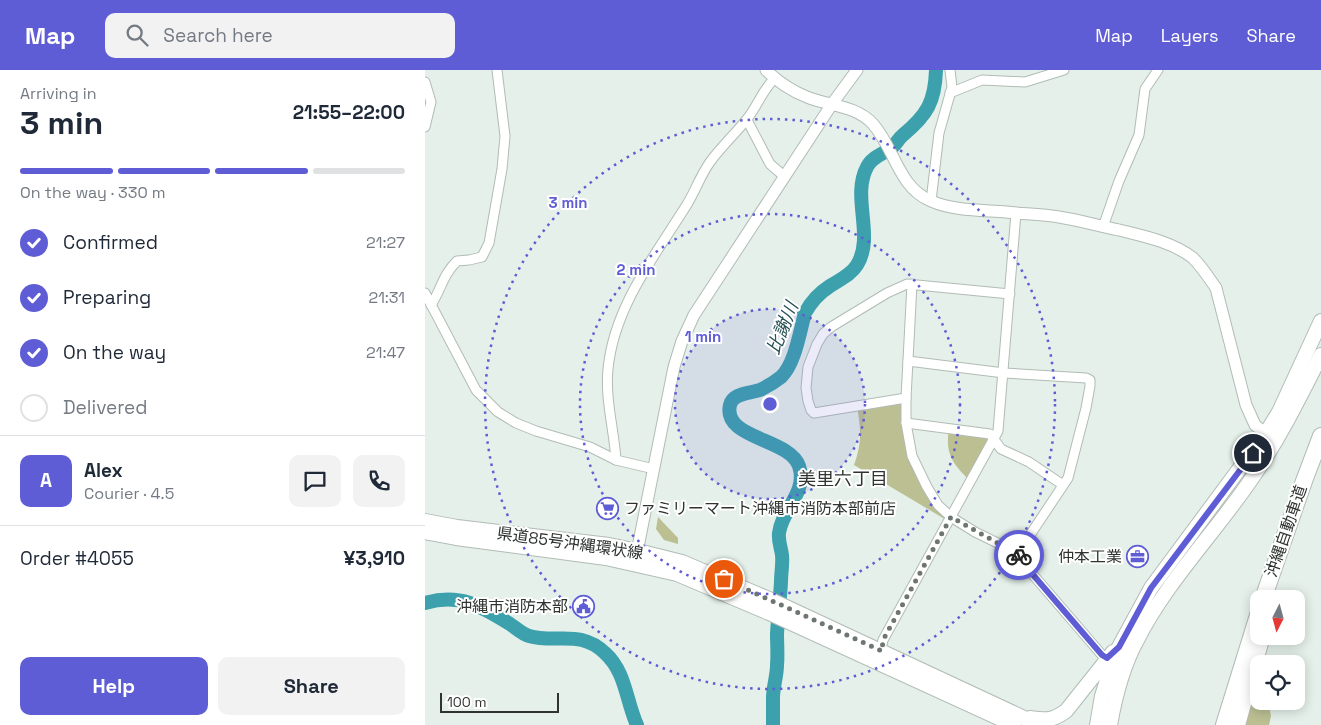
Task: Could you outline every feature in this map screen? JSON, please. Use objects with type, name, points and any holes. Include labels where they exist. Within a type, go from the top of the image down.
[{"type":"highway","name":"沖縄自動車道","points":[[1266,590],[1321,436]]},
{"type":"highway","name":"沖縄自動車道","points":[[1277,590],[1321,466]]},
{"type":"highway","points":[[1225,725],[1250,642]]},
{"type":"highway","points":[[1237,725],[1259,645]]},
{"type":"main road","points":[[1110,725],[1115,699],[1135,642],[1174,581],[1248,484],[1271,438],[1279,412],[1321,321]]},
{"type":"main road","points":[[1097,725],[1101,696],[1119,647],[1151,588],[1291,414],[1321,355]]},
{"type":"main road","name":"県道85号沖縄環状線","points":[[425,521],[457,528],[609,545],[677,574],[769,606],[1019,721],[1039,725]]},
{"type":"main road","name":"県道85号沖縄環状線","points":[[425,532],[456,538],[636,557]]},
{"type":"main road","points":[[1019,721],[1048,720],[1056,718],[1066,711],[1107,658],[1119,647]]},
{"type":"street","points":[[431,305],[446,271],[457,261],[482,257],[489,243],[502,169],[505,136],[497,70]]},
{"type":"street","points":[[766,70],[775,78],[807,97],[848,109],[863,116],[873,124],[883,139],[906,182],[919,194],[931,201],[958,208],[1059,217],[1139,235],[1179,250],[1192,258],[1207,274],[1216,288],[1245,405],[1255,425],[1271,438]]},
{"type":"street","points":[[636,557],[674,367],[687,329],[694,315],[832,104],[857,70]]},
{"type":"street","points":[[931,201],[939,133],[952,87],[950,70]]},
{"type":"street","points":[[950,93],[981,80],[1025,82],[1065,70]]},
{"type":"street","points":[[1103,227],[1119,181],[1139,135],[1145,89],[1158,70]]},
{"type":"street","points":[[617,460],[607,398],[608,369],[614,336],[623,311],[666,235],[687,204],[709,163],[747,120],[775,78]]},
{"type":"street","points":[[425,82],[431,102],[425,127]]},
{"type":"street","points":[[747,120],[770,164],[785,177]]},
{"type":"street","points":[[879,656],[883,640],[999,431],[1016,213]]},
{"type":"street","points":[[906,398],[814,413],[811,410],[806,388],[808,366],[823,334],[831,327],[887,293],[907,284],[1010,294]]},
{"type":"street","points":[[912,284],[906,398],[907,423],[912,456],[919,474],[938,504],[951,517],[975,532],[1018,554],[1028,569],[1102,655],[1107,658]]},
{"type":"street","points":[[425,293],[476,390],[498,412],[516,423],[536,431],[590,447],[617,460],[654,469]]},
{"type":"street","points":[[908,360],[1004,373],[1086,378],[1090,380],[1068,478],[1018,554]]},
{"type":"street","points":[[907,423],[990,434],[1001,448],[1029,462],[1063,485]]},
{"type":"green space","points":[[906,398],[908,441],[948,521],[854,465],[860,436],[857,407]]},
{"type":"green space","points":[[949,428],[994,438],[970,481],[951,458],[948,445]]},
{"type":"green space","points":[[658,517],[678,538],[678,544],[664,540],[656,529]]},
{"type":"green space","points":[[1250,705],[1250,710],[1270,710],[1271,716],[1269,725],[1244,725]]},
{"type":"waterway","name":"比謝川","points":[[773,725],[773,694],[777,669],[777,634],[782,561],[779,533],[781,524],[797,492],[801,475],[799,466],[793,457],[783,449],[746,432],[736,425],[730,416],[730,405],[735,398],[758,391],[781,377],[790,364],[805,313],[810,305],[822,292],[848,274],[857,265],[862,254],[864,242],[861,191],[867,167],[874,159],[892,147],[924,114],[934,91],[936,70]]},
{"type":"waterway","name":"比謝川","points":[[425,603],[438,600],[470,603],[529,636],[549,639],[577,639],[587,641],[596,646],[605,653],[617,669],[637,725]]},
{"type":"way so far","points":[[724,579],[882,651],[883,640],[951,517],[1019,555]]},
{"type":"place","name":"ファミリーマート沖縄市消防本部前店","points":[[608,508]]},
{"type":"place","name":"仲本工業","points":[[1138,556]]},
{"type":"place","name":"沖縄市消防本部","points":[[584,606]]},
{"type":"district","name":"美里六丁目","points":[[843,478]]},
{"type":"route","points":[[1019,555],[1022,562],[1102,655],[1107,658],[1119,647],[1151,588],[1253,453]]}]
